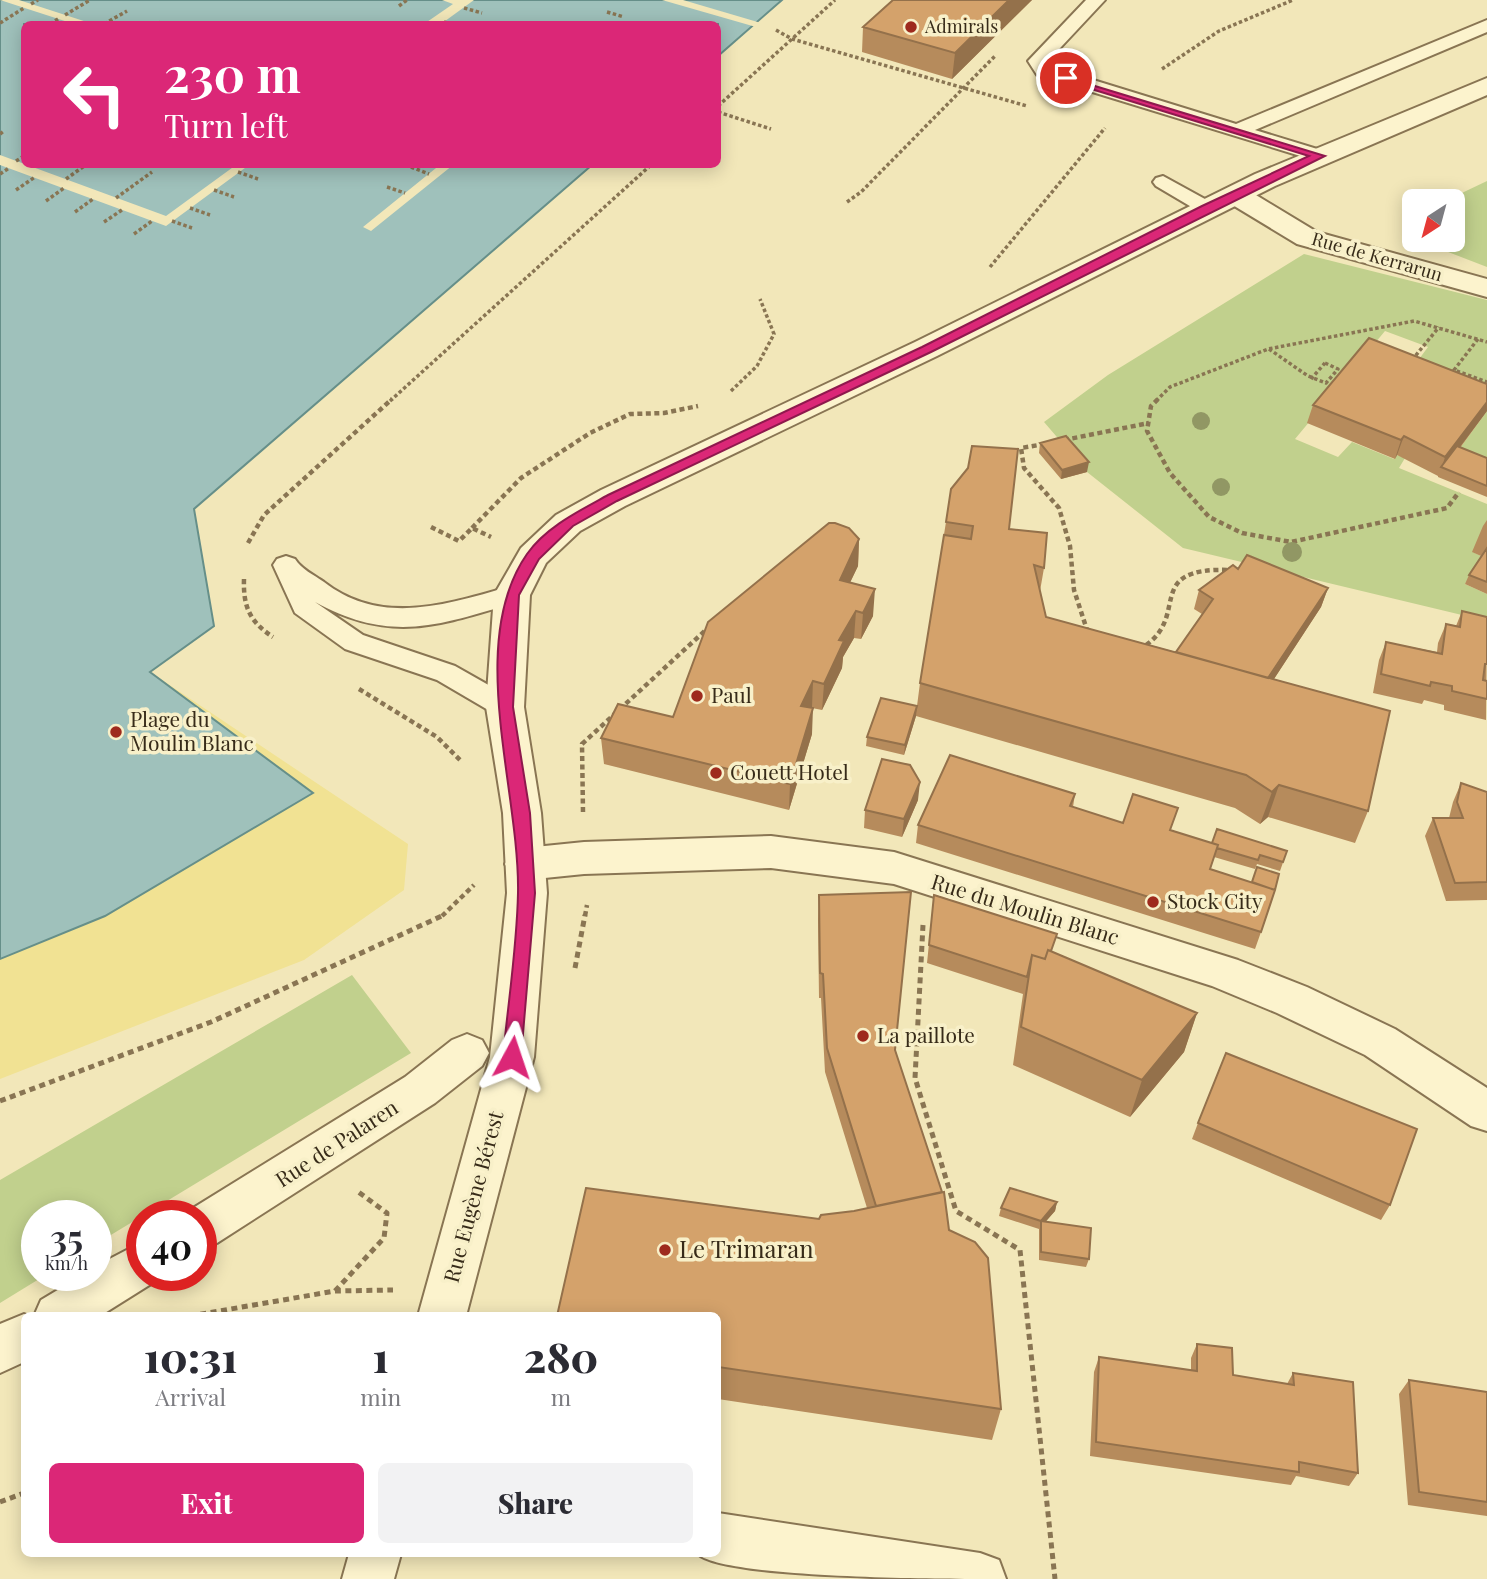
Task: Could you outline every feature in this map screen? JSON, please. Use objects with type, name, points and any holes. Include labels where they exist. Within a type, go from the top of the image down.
[{"type":"street","name":"Rue Eugène Bérest","points":[[445,1303],[512,1057],[527,893],[522,813],[505,707],[512,595],[533,556],[568,523],[612,498],[926,349],[1206,208],[1320,156],[1487,86]]},
{"type":"street","name":"Rue de Kerrarun","points":[[1236,194],[1307,238],[1487,288]]},
{"type":"street","name":"Rue du Moulin Blanc","points":[[525,864],[584,858],[792,852],[894,868],[1223,972],[1292,1000],[1380,1042],[1487,1112]]},
{"type":"street","name":"Rue de Palaren","points":[[217,1218],[420,1090],[467,1053]]},
{"type":"street","points":[[64,1312],[126,1274]]},
{"type":"street","points":[[0,1350],[21,1339]]},
{"type":"street","points":[[721,1539],[980,1579]]},
{"type":"street","points":[[368,1579],[374,1557]]},
{"type":"lane","points":[[1096,0],[1037,61],[1044,71],[1320,156]]},
{"type":"lane","points":[[1238,130],[1487,25]]},
{"type":"lane","points":[[1163,182],[1206,208]]},
{"type":"lane","points":[[505,707],[446,673],[354,642],[304,607],[286,565],[320,595],[365,617],[404,622],[441,615],[512,595]]},
{"type":"path","points":[[31,4],[38,0]]},
{"type":"path","points":[[65,15],[90,0]]},
{"type":"path","points":[[399,6],[407,0]]},
{"type":"path","points":[[721,103],[835,0]]},
{"type":"path","points":[[987,272],[1155,74],[1208,38],[1239,21],[1293,0]]},
{"type":"path","points":[[0,23],[24,8]]},
{"type":"path","points":[[464,8],[482,13]]},
{"type":"path","points":[[109,21],[127,11]]},
{"type":"path","points":[[607,12],[624,17]]},
{"type":"path","points":[[776,30],[792,39]]},
{"type":"path","points":[[847,202],[861,192],[999,52]]},
{"type":"path","points":[[721,113],[771,129]]},
{"type":"path","points":[[16,161],[21,158]]},
{"type":"path","points":[[0,174],[9,168]]},
{"type":"path","points":[[66,179],[81,168]]},
{"type":"path","points":[[414,168],[429,174]]},
{"type":"path","points":[[116,198],[152,172]]},
{"type":"path","points":[[238,172],[258,179]]},
{"type":"path","points":[[16,190],[35,177]]},
{"type":"path","points":[[387,187],[405,193]]},
{"type":"path","points":[[46,201],[64,188]]},
{"type":"path","points":[[214,190],[234,197]]},
{"type":"path","points":[[75,212],[93,199]]},
{"type":"path","points":[[190,208],[209,215]]},
{"type":"path","points":[[104,222],[122,210]]},
{"type":"path","points":[[134,234],[152,221]]},
{"type":"path","points":[[172,221],[192,228]]},
{"type":"path","points":[[728,394],[744,381],[769,350],[774,334],[760,299]]},
{"type":"path","points":[[1459,492],[1447,508],[1291,542],[1242,533],[1209,517],[1170,473],[1147,431],[1151,406],[1170,387],[1268,349],[1414,321],[1487,342]]},
{"type":"path","points":[[1409,363],[1439,327]]},
{"type":"path","points":[[1478,339],[1454,370],[1487,382]]},
{"type":"path","points":[[1268,349],[1308,376],[1326,383],[1338,369],[1325,363],[1311,379],[1336,389]]},
{"type":"path","points":[[1459,379],[1464,373]]},
{"type":"path","points":[[431,527],[459,541],[521,478],[590,433],[630,414],[664,413],[702,405]]},
{"type":"path","points":[[1060,440],[1149,423]]},
{"type":"path","points":[[1047,443],[1021,449],[1024,468],[1059,508],[1070,545],[1074,590],[1087,633],[1096,638]]},
{"type":"path","points":[[472,528],[533,556]]},
{"type":"path","points":[[1138,645],[1149,645],[1161,630],[1168,597],[1181,577],[1206,566],[1238,571]]},
{"type":"path","points":[[584,858],[582,744],[716,620]]},
{"type":"path","points":[[925,878],[915,1078],[956,1211],[1020,1250],[1055,1579]]},
{"type":"path","points":[[0,1101],[211,1021],[443,915],[478,881]]},
{"type":"path","points":[[273,1185],[314,1184],[361,1191],[387,1213],[384,1238],[335,1291]]},
{"type":"path","points":[[213,1312],[335,1291],[445,1303]]},
{"type":"path","points":[[0,1502],[21,1494]]},
{"type":"green space","points":[[1487,181],[1487,267],[1448,252],[1465,252],[1465,191]]},
{"type":"green space","points":[[1304,254],[1487,300],[1487,405],[1408,374],[1428,347],[1385,331],[1295,439],[1338,457],[1352,442],[1394,459],[1397,455],[1405,458],[1399,468],[1487,504],[1487,531],[1473,552],[1483,557],[1465,584],[1487,594],[1487,621],[1183,548],[1087,472],[1044,422],[1108,375]]},
{"type":"green space","points":[[1487,411],[1487,458],[1460,448]]},
{"type":"green space","points":[[352,975],[411,1053],[169,1200],[126,1200],[126,1226],[112,1234],[112,1200],[21,1200],[21,1290],[0,1303],[0,1180]]},
{"type":"sand","points":[[0,542],[214,626],[150,672],[408,844],[404,890],[304,960],[0,1079]]},
{"type":"water","points":[[0,0],[782,0],[721,53],[721,21],[21,21],[21,168],[589,168],[194,509],[214,626],[150,672],[313,793],[105,916],[0,959]]},
{"type":"pier","points":[[0,0],[19,0],[84,21],[65,21]]},
{"type":"pier","points":[[442,0],[474,0],[445,21],[428,21],[453,4]]},
{"type":"pier","points":[[662,0],[683,0],[761,23],[756,27]]},
{"type":"pier","points":[[0,155],[21,163],[21,168],[35,168],[166,216],[232,168],[245,168],[166,226],[0,165]]},
{"type":"pier","points":[[436,168],[449,168],[371,231],[363,227]]},
{"type":"building","points":[[893,0],[1009,0],[955,53],[863,27]]},
{"type":"building","points":[[1369,338],[1487,384],[1487,402],[1445,457],[1404,436],[1401,440],[1313,405]]},
{"type":"building","points":[[1066,436],[1089,462],[1062,470],[1040,443]]},
{"type":"building","points":[[972,446],[1018,449],[1009,529],[1047,533],[1044,568],[1034,565],[1046,617],[1390,711],[1368,811],[1279,785],[1272,792],[1246,775],[920,683],[944,535],[971,539],[973,526],[946,522],[951,489],[968,468]]},
{"type":"building","points":[[1457,446],[1487,458],[1487,486],[1441,467]]},
{"type":"building","points":[[829,523],[849,528],[859,539],[840,580],[875,589],[863,613],[856,611],[839,640],[844,641],[824,684],[813,681],[801,706],[813,708],[790,784],[601,738],[618,704],[673,717],[708,622]]},
{"type":"building","points":[[1487,548],[1487,582],[1469,575]]},
{"type":"building","points":[[1247,555],[1328,588],[1268,678],[1176,652],[1213,599],[1199,590],[1233,565],[1238,569]]},
{"type":"building","points":[[1462,611],[1487,617],[1487,664],[1483,680],[1487,681],[1487,699],[1452,691],[1452,686],[1431,682],[1430,686],[1381,674],[1386,642],[1442,654],[1446,624],[1460,627]]},
{"type":"building","points":[[881,698],[917,706],[905,745],[867,737]]},
{"type":"building","points":[[950,755],[1075,794],[1070,806],[1123,823],[1133,794],[1178,808],[1170,830],[1218,845],[1210,869],[1275,890],[1261,932],[918,825]]},
{"type":"building","points":[[882,759],[910,765],[920,782],[904,819],[865,810]]},
{"type":"building","points":[[1461,783],[1487,792],[1487,882],[1455,883],[1433,818],[1463,818],[1457,802]]},
{"type":"building","points":[[1217,829],[1287,851],[1283,862],[1260,855],[1258,860],[1217,848],[1218,845],[1212,843]]},
{"type":"building","points":[[1257,867],[1279,874],[1275,890],[1252,882]]},
{"type":"building","points":[[911,892],[895,1050],[942,1192],[876,1206],[827,1048],[823,974],[820,973],[819,895]]},
{"type":"building","points":[[934,895],[1057,934],[1051,951],[1048,950],[1045,959],[1032,955],[1027,977],[929,945]]},
{"type":"building","points":[[1048,950],[1197,1013],[1142,1080],[1021,1027],[1032,955],[1045,959]]},
{"type":"building","points":[[1226,1053],[1417,1129],[1390,1205],[1198,1123]]},
{"type":"building","points":[[586,1188],[819,1219],[821,1215],[854,1211],[944,1192],[949,1230],[975,1242],[988,1258],[1001,1409],[721,1367],[721,1312],[558,1312]]},
{"type":"building","points":[[1010,1188],[1057,1202],[1041,1221],[1001,1208]]},
{"type":"building","points":[[1041,1221],[1091,1228],[1089,1259],[1041,1252]]},
{"type":"building","points":[[1197,1344],[1232,1348],[1233,1375],[1294,1385],[1293,1373],[1353,1382],[1358,1473],[1299,1462],[1299,1472],[1096,1442],[1099,1357],[1197,1371]]},
{"type":"building","points":[[1409,1380],[1487,1392],[1487,1502],[1419,1492]]},
{"type":"place","name":"Admirals","points":[[911,27]]},
{"type":"place","name":"Paul","points":[[697,696]]},
{"type":"place","name":"Plage du Moulin Blanc","points":[[116,732]]},
{"type":"place","name":"Couett Hotel","points":[[716,773]]},
{"type":"place","name":"Stock City","points":[[1153,902]]},
{"type":"place","name":"La paillote","points":[[863,1036]]},
{"type":"place","name":"Le Trimaran","points":[[665,1250]]},
{"type":"route","points":[[512,1057],[527,893],[522,813],[505,707],[508,633],[512,595],[533,556],[568,523],[612,498],[926,349],[1206,208],[1320,156],[1066,78]]}]
